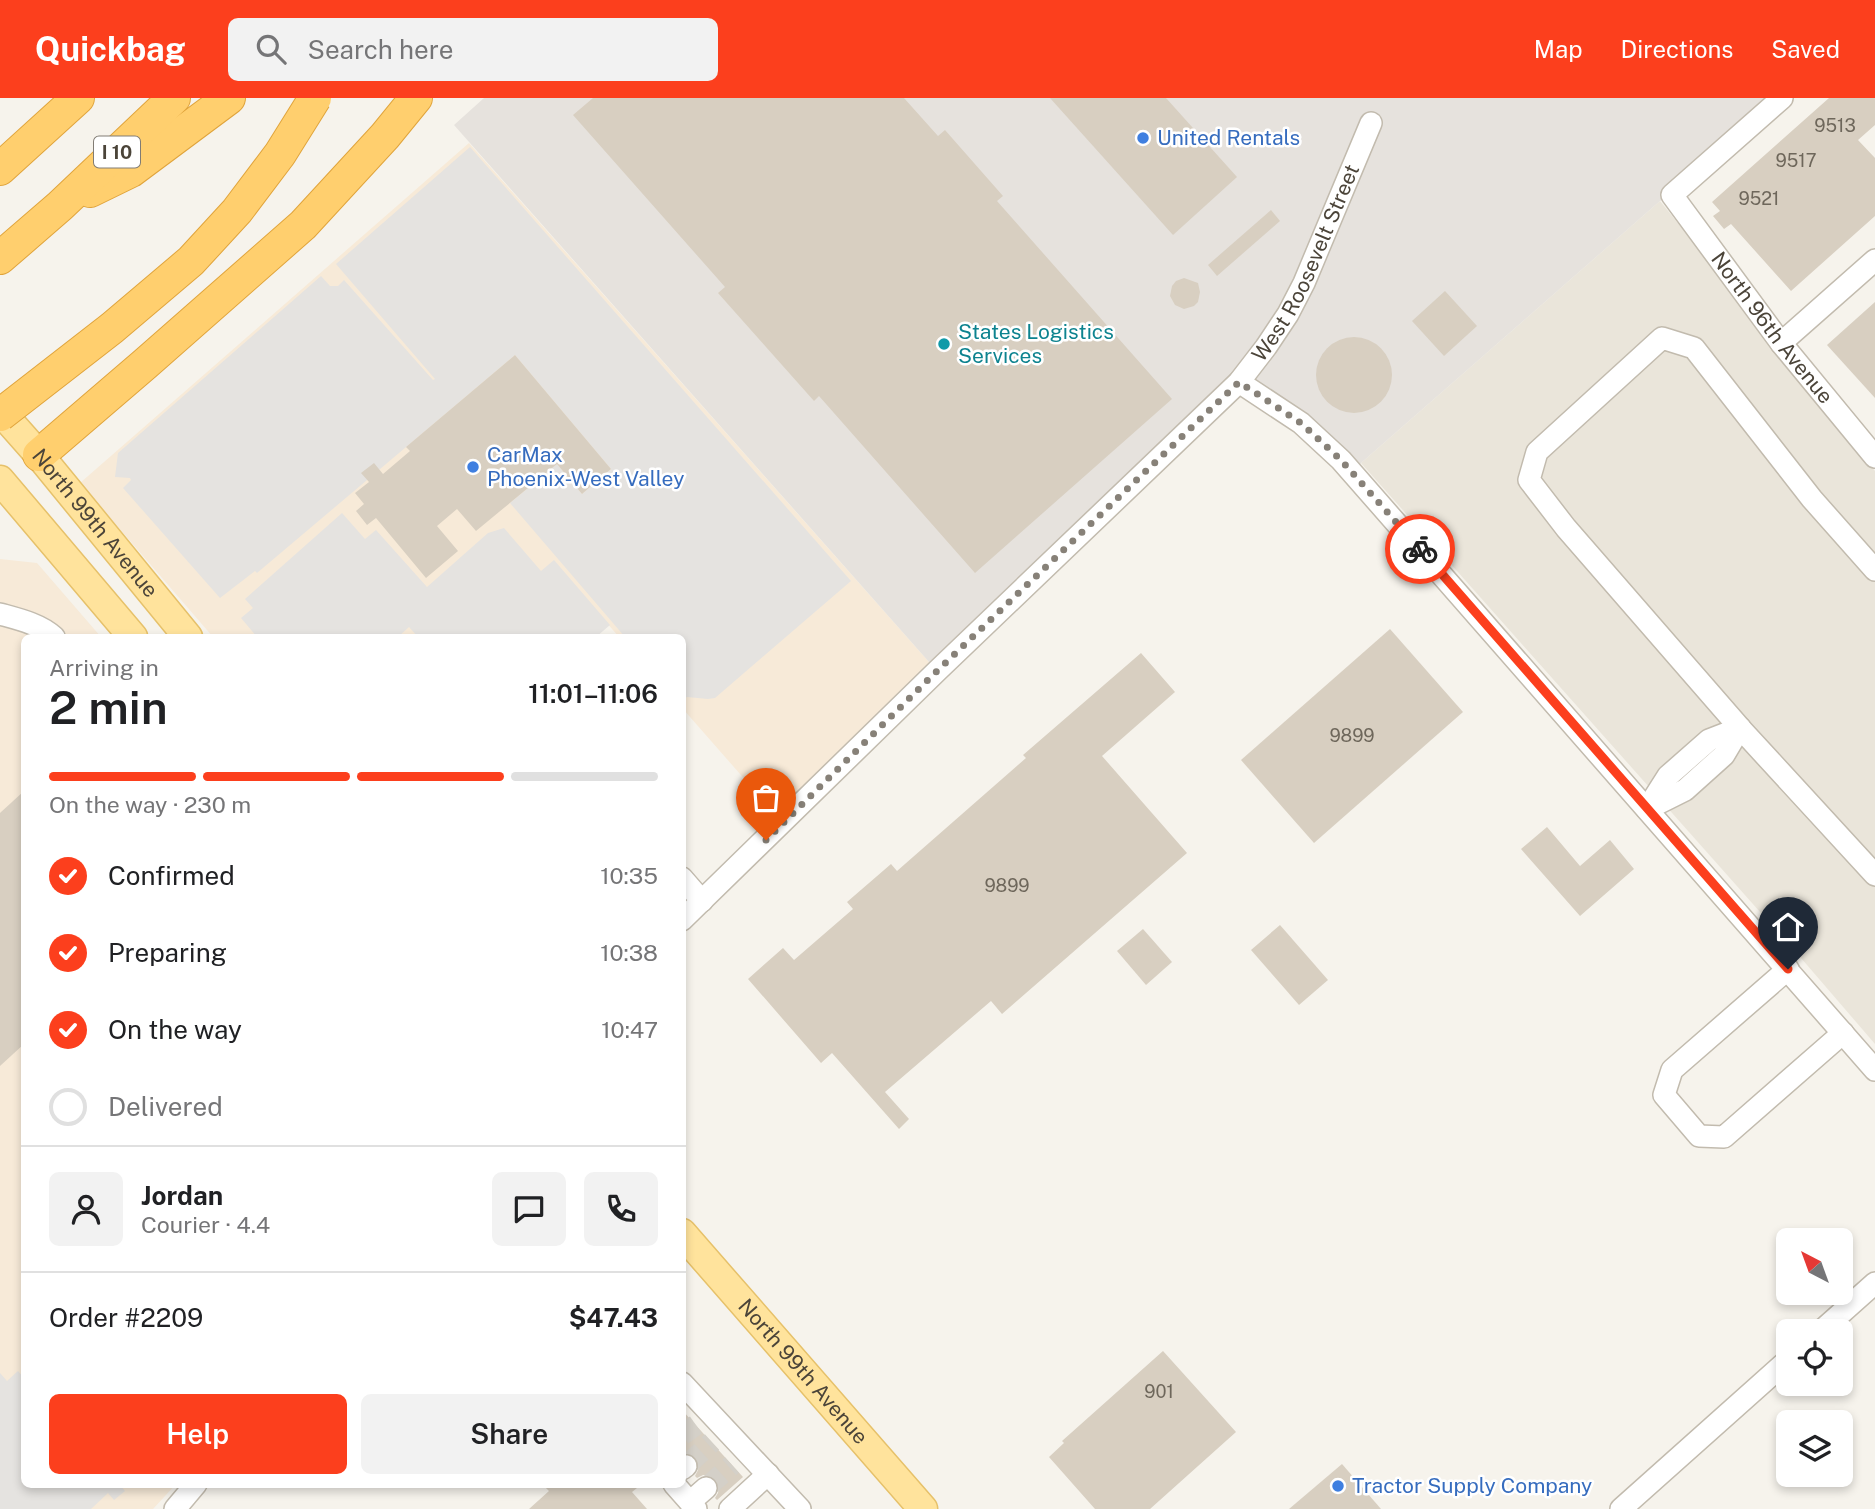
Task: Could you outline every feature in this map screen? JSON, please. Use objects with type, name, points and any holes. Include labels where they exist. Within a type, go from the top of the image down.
[{"type":"highway","points":[[0,169],[78,98]]},
{"type":"highway","name":"I 10","points":[[0,258],[60,206],[174,98]]},
{"type":"highway","points":[[60,206],[131,171],[229,98]]},
{"type":"highway","points":[[0,413],[112,328],[191,261],[237,211],[280,155],[315,98]]},
{"type":"highway","points":[[39,455],[303,225],[385,136],[416,98]]},
{"type":"main road","name":"North 99th Avenue","points":[[0,413],[39,455],[186,634]]},
{"type":"main road","points":[[1,484],[39,455]]},
{"type":"main road","name":"North 99th Avenue","points":[[1,484],[131,634]]},
{"type":"main road","name":"North 99th Avenue","points":[[686,1238],[923,1509]]},
{"type":"street","name":"North 96th Avenue","points":[[1782,98],[1672,195],[1781,343],[1875,457]]},
{"type":"street","name":"West Roosevelt Street","points":[[686,916],[1239,382],[1288,314],[1304,283],[1371,123]]},
{"type":"street","points":[[1781,343],[1875,260]]},
{"type":"street","points":[[1875,570],[1812,499],[1694,348],[1662,338],[1536,452],[1529,480],[1566,528],[1875,876]]},
{"type":"street","points":[[1239,382],[1301,423],[1341,460],[1875,1070]]},
{"type":"street","points":[[0,614],[24,620],[51,634]]},
{"type":"street","points":[[1647,809],[1668,776],[1709,740],[1741,727]]},
{"type":"street","points":[[686,883],[702,901]]},
{"type":"street","points":[[1788,969],[1672,1070],[1664,1096],[1699,1136],[1724,1137],[1843,1033]]},
{"type":"street","points":[[1835,1319],[1875,1283]]},
{"type":"street","points":[[1621,1509],[1776,1371]]},
{"type":"street","points":[[686,1391],[703,1419],[740,1459],[768,1474],[800,1509]]},
{"type":"street","points":[[730,1509],[768,1474]]},
{"type":"street","points":[[175,1509],[193,1488]]},
{"type":"street","points":[[680,1488],[697,1500]]},
{"type":"shaded area","points":[[484,98],[1782,98],[1672,195],[1660,201],[1361,463],[1353,473],[1238,382],[937,671],[454,125]]},
{"type":"shaded area","points":[[469,143],[937,671],[783,823],[686,712],[686,634],[616,634],[606,622],[593,634],[210,634],[80,483]]},
{"type":"shaded area","points":[[470,147],[851,581],[715,698],[686,698],[686,634],[622,634],[510,503],[557,464],[582,494],[611,469],[515,355],[257,573],[255,571],[220,598],[123,488],[130,478],[115,477],[118,453],[321,276],[330,286],[338,286],[344,280],[433,380],[435,379],[336,264]]},
{"type":"shaded area","points":[[1660,201],[1875,471],[1875,1044],[1361,463]]},
{"type":"shaded area","points":[[342,513],[365,539],[376,530],[427,587],[488,533],[504,528],[541,571],[554,560],[610,625],[600,634],[415,634],[409,627],[401,634],[254,634],[241,618],[253,608],[245,599]]},
{"type":"shaded area","points":[[0,559],[37,563],[98,634],[21,634],[21,1488],[172,1488],[153,1509],[0,1509]]},
{"type":"shaded area","points":[[18,1371],[21,1374],[21,1488],[122,1488],[125,1491],[114,1500],[108,1493],[91,1509],[0,1509],[0,1373],[7,1381]]},
{"type":"building","name":"States Logistics Services","points":[[593,98],[904,98],[938,136],[945,130],[1003,196],[997,201],[1172,399],[975,573],[819,396],[814,401],[718,293],[725,287],[573,115]]},
{"type":"building","name":"United Rentals","points":[[1050,98],[1166,98],[1237,177],[1173,235]]},
{"type":"building","points":[[1829,98],[1875,98],[1875,125],[1858,140],[1875,158],[1875,216],[1791,291],[1731,224],[1724,229],[1713,216],[1720,211],[1712,202]]},
{"type":"building","points":[[1271,210],[1280,221],[1217,276],[1208,265]]},
{"type":"building","points":[[1184,278],[1198,283],[1200,292],[1198,302],[1184,309],[1175,305],[1170,296],[1172,286]]},
{"type":"building","points":[[1445,291],[1477,326],[1444,356],[1412,321]]},
{"type":"building","points":[[1875,302],[1875,398],[1827,345]]},
{"type":"building","points":[[1354,337],[1369,340],[1381,348],[1389,360],[1392,375],[1389,390],[1381,402],[1369,410],[1354,413],[1339,410],[1327,402],[1319,390],[1316,375],[1319,360],[1327,348],[1339,340]]},
{"type":"building","name":"CarMax Phoenix-West Valley","points":[[515,355],[611,469],[582,494],[557,464],[476,531],[457,509],[437,526],[458,551],[426,578],[376,518],[367,525],[356,511],[364,504],[355,493],[369,482],[361,473],[374,463],[383,474],[410,451],[406,447]]},
{"type":"building","points":[[1390,629],[1463,712],[1314,843],[1241,760]]},
{"type":"building","points":[[1141,653],[1175,692],[1102,756],[1187,853],[1002,1014],[991,1001],[885,1092],[909,1119],[899,1129],[832,1053],[821,1063],[748,979],[783,948],[794,960],[853,909],[847,902],[891,864],[897,871],[1026,758],[1023,755]]},
{"type":"building","points":[[21,794],[21,1047],[0,1066],[0,813]]},
{"type":"building","points":[[1547,827],[1580,866],[1610,840],[1634,869],[1580,916],[1521,849]]},
{"type":"building","points":[[1280,925],[1328,980],[1299,1005],[1251,950]]},
{"type":"building","points":[[1143,929],[1172,962],[1146,985],[1117,951]]},
{"type":"building","points":[[1163,1351],[1236,1432],[1150,1509],[1095,1509],[1049,1457],[1064,1443],[1062,1441]]},
{"type":"building","points":[[686,1414],[743,1477],[717,1500],[715,1498],[719,1486],[716,1480],[710,1475],[697,1478],[695,1476],[699,1465],[697,1459],[686,1454]]},
{"type":"building","name":"Tractor Supply Company","points":[[1342,1464],[1381,1509],[1289,1509]]},
{"type":"building","points":[[546,1488],[637,1488],[632,1492],[647,1509],[529,1509],[549,1491]]},
{"type":"tunnel","points":[[686,1432],[696,1425]]},
{"type":"tunnel","points":[[686,1466],[712,1442]]},
{"type":"tunnel","points":[[706,1488],[732,1465]]},
{"type":"way so far","points":[[766,840],[937,671],[1239,382],[1301,423],[1341,460],[1420,549]]},
{"type":"place","name":"United Rentals","points":[[1143,138]]},
{"type":"place","name":"States Logistics Services","points":[[944,344]]},
{"type":"place","name":"CarMax Phoenix-West Valley","points":[[473,467]]},
{"type":"place","name":"Tractor Supply Company","points":[[1338,1486]]},
{"type":"route","points":[[1420,549],[1788,969]]}]
